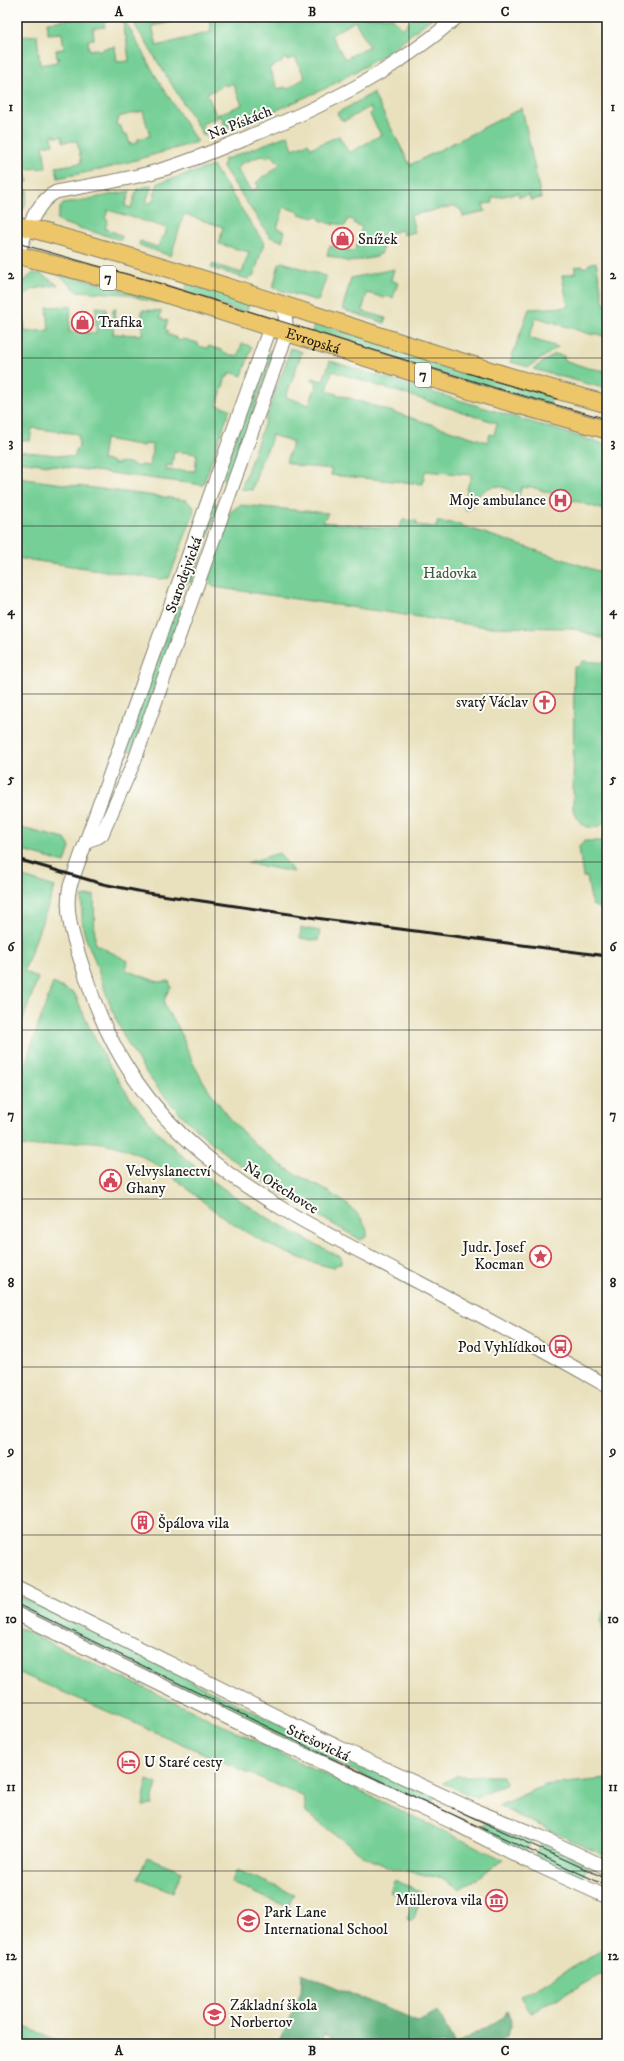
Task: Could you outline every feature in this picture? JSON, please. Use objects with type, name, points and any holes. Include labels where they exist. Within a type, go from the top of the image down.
[{"type":"main road","name":"Evropská","points":[[23,227],[174,270],[284,306],[607,404]]},
{"type":"main road","name":"Evropská","points":[[17,255],[153,290],[487,396],[607,430]]},
{"type":"street","name":"Na Pískách","points":[[23,227],[48,196],[56,192],[103,184],[158,171],[210,152],[302,114],[382,73],[418,49],[457,17]]},
{"type":"street","name":"Evropská","points":[[17,255],[23,227]]},
{"type":"street","name":"Starodejvická","points":[[86,841],[102,834],[134,762],[287,333],[284,306]]},
{"type":"street","name":"Starodejvická","points":[[67,897],[270,328]]},
{"type":"street","name":"Na Ořechovce","points":[[67,897],[74,940],[95,1006],[112,1043],[131,1076],[145,1095],[190,1144],[225,1172],[293,1215],[479,1314],[607,1386]]},
{"type":"street","name":"Střešovická","points":[[17,1587],[336,1746],[474,1810],[539,1836],[607,1868]]},
{"type":"street","name":"Střešovická","points":[[17,1614],[278,1742],[458,1825],[528,1861],[607,1897]]},
{"type":"green space","points":[[94,17],[107,17],[108,21],[104,21],[105,27],[93,28],[94,39],[88,40],[89,50],[97,49],[100,51],[105,48],[115,47],[117,62],[129,61],[126,35],[124,35],[123,17],[154,73],[197,142],[108,168],[58,178],[56,167],[81,163],[81,160],[77,141],[63,142],[62,136],[56,137],[55,135],[52,135],[53,144],[43,146],[46,168],[26,169],[28,182],[17,185],[17,53],[20,52],[19,37],[37,35],[40,65],[57,62],[56,50],[64,49],[62,33],[48,34],[47,22]],"holes":[[[143,111],[150,136],[138,139],[138,142],[132,144],[130,142],[130,145],[127,134],[123,135],[121,126],[117,126],[116,122],[119,120],[118,117]]]},
{"type":"green space","points":[[130,17],[183,17],[179,18],[180,20],[152,26],[157,46],[211,32],[209,17],[244,17],[245,23],[267,17],[392,17],[402,29],[414,17],[433,17],[383,56],[328,87],[246,124],[226,128],[221,116],[202,124],[206,136],[203,135]],"holes":[[[355,21],[369,46],[345,59],[331,35]],[[295,57],[305,78],[287,89],[285,87],[278,89],[269,68],[282,62],[284,58],[288,60]],[[233,83],[242,105],[216,115],[207,93],[220,88],[223,84],[227,86]]]},
{"type":"green space","points":[[373,93],[410,165],[522,108],[541,198],[530,200],[529,195],[519,197],[518,193],[492,198],[493,203],[483,204],[485,211],[463,217],[461,210],[455,206],[411,215],[415,232],[403,235],[402,230],[381,235],[383,246],[381,254],[377,255],[377,257],[349,262],[327,255],[330,245],[332,247],[339,247],[339,249],[345,249],[345,251],[355,251],[362,227],[355,224],[352,219],[348,219],[345,226],[334,223],[334,225],[320,220],[320,218],[315,216],[314,218],[299,214],[299,212],[284,207],[277,228],[285,232],[282,241],[270,237],[223,167],[224,160],[288,135],[293,149],[308,143],[311,148],[339,136],[349,153],[381,135],[370,115],[372,111],[370,107],[344,121],[343,119],[341,120],[337,113]],"holes":[[[271,154],[280,164],[267,176],[263,176],[256,183],[259,187],[251,191],[238,171],[240,164],[263,155],[267,158]]]},
{"type":"green space","points":[[213,166],[264,243],[254,275],[248,279],[211,268],[212,264],[242,273],[249,252],[219,244],[223,227],[184,214],[171,256],[139,245],[140,241],[157,247],[161,237],[164,238],[167,228],[108,210],[105,219],[108,220],[105,228],[122,236],[121,240],[62,223],[57,219],[60,208],[63,204],[130,191],[125,206],[131,208],[137,189],[152,185],[146,202],[152,203],[158,183]]},
{"type":"green space","points":[[28,190],[24,209],[17,208],[17,192]]},
{"type":"green space","points":[[282,262],[325,276],[326,278],[318,301],[273,288],[279,264]]},
{"type":"green space","points":[[596,262],[604,304],[607,304],[606,337],[594,333],[593,335],[536,317],[529,338],[558,347],[529,367],[510,362],[529,309],[568,307],[562,276],[575,273],[575,267],[582,266],[586,268],[589,264]]},
{"type":"green space","points":[[394,269],[391,280],[398,283],[393,298],[386,296],[385,298],[367,293],[362,311],[386,318],[385,323],[344,310],[343,307],[351,278]]},
{"type":"green space","points":[[33,273],[41,274],[58,285],[33,289],[27,294],[17,297],[17,288]]},
{"type":"green space","points":[[58,274],[84,279],[165,302],[153,302],[125,294],[77,291]]},
{"type":"green space","points":[[188,281],[250,302],[246,313],[184,294]]},
{"type":"green space","points":[[71,306],[69,332],[96,333],[96,307],[106,308],[106,321],[112,321],[113,309],[116,309],[113,334],[142,335],[142,310],[161,311],[160,318],[168,321],[165,329],[168,331],[167,334],[175,337],[179,341],[184,339],[198,343],[198,346],[207,348],[208,346],[221,350],[225,354],[238,356],[242,343],[252,347],[242,376],[230,372],[228,377],[226,377],[217,405],[230,409],[203,485],[17,461],[17,311],[23,309],[25,332],[49,330],[47,307]],"holes":[[[32,428],[78,434],[79,448],[76,449],[75,457],[18,451],[19,440],[30,441]],[[105,439],[143,446],[144,444],[153,445],[150,466],[142,465],[137,467],[126,462],[115,464],[111,461],[102,460]],[[174,451],[197,454],[195,471],[166,470],[167,465],[172,466]]]},
{"type":"green space","points":[[315,323],[552,394],[549,408],[311,334]]},
{"type":"green space","points":[[291,348],[302,352],[286,397],[309,405],[317,383],[312,380],[312,378],[323,381],[330,361],[607,445],[607,511],[528,486],[528,488],[522,487],[518,497],[514,493],[504,488],[489,488],[476,498],[468,510],[465,509],[467,488],[472,475],[425,471],[423,484],[331,475],[331,469],[300,466],[286,462],[293,442],[272,435],[269,446],[261,461],[252,490],[241,489]],"holes":[[[332,371],[497,423],[494,435],[490,434],[487,442],[327,391]]]},
{"type":"green space","points":[[270,350],[274,352],[229,480],[221,478],[260,369],[266,361]]},
{"type":"green space","points":[[555,354],[564,356],[564,360],[588,368],[607,371],[607,389],[533,369]]},
{"type":"green space","points":[[17,478],[186,500],[194,507],[193,515],[169,578],[160,579],[17,558]]},
{"type":"green space","points":[[213,503],[217,504],[218,508],[190,583],[186,580]]},
{"type":"green space","name":"Hadovka","points":[[240,505],[328,513],[323,522],[398,529],[403,520],[417,521],[416,525],[437,527],[437,522],[454,523],[607,574],[607,640],[572,628],[487,627],[214,587],[211,584],[207,574],[229,513]]},
{"type":"green space","points":[[176,605],[184,607],[132,751],[127,751],[126,749]]},
{"type":"green space","points":[[583,661],[607,663],[607,818],[605,822],[595,827],[588,827],[580,823],[573,810],[574,667],[577,667]]},
{"type":"green space","points":[[17,827],[65,839],[70,847],[65,863],[17,849]]},
{"type":"green space","points":[[584,841],[607,841],[607,911],[592,905],[587,877],[583,877],[579,847]]},
{"type":"green space","points":[[279,853],[294,872],[247,863]]},
{"type":"green space","points":[[17,875],[55,887],[24,971],[38,978],[17,1036]]},
{"type":"green space","points":[[94,895],[95,944],[128,961],[126,970],[158,982],[169,981],[171,987],[166,994],[166,1010],[176,1023],[193,1063],[202,1079],[222,1109],[260,1149],[274,1160],[324,1189],[349,1206],[359,1216],[365,1226],[367,1236],[361,1240],[327,1221],[260,1179],[228,1156],[197,1130],[170,1102],[146,1072],[125,1038],[106,994],[85,936],[82,921],[82,897]]},
{"type":"green space","points":[[301,928],[320,931],[318,941],[300,938]]},
{"type":"green space","points":[[53,983],[75,994],[96,1041],[113,1072],[132,1101],[163,1137],[209,1178],[234,1196],[287,1229],[341,1257],[341,1264],[335,1265],[334,1268],[318,1264],[287,1253],[257,1238],[215,1211],[170,1174],[133,1152],[105,1143],[92,1142],[43,1146],[17,1146],[17,1087]]},
{"type":"green space","points":[[17,1595],[272,1721],[435,1796],[431,1807],[267,1730],[17,1607]]},
{"type":"green space","points":[[605,1610],[607,1611],[607,1652],[601,1620]]},
{"type":"green space","points":[[17,1627],[504,1860],[460,1889],[444,1879],[388,1867],[367,1858],[306,1813],[304,1797],[17,1672]]},
{"type":"green space","points":[[456,1776],[502,1776],[507,1783],[476,1798],[443,1783]]},
{"type":"green space","points":[[607,1779],[607,1857],[498,1806],[545,1785]]},
{"type":"green space","points":[[147,1780],[157,1784],[152,1801],[153,1805],[143,1806]]},
{"type":"green space","points":[[486,1819],[534,1838],[526,1851],[528,1852],[526,1855],[481,1831]]},
{"type":"green space","points":[[541,1842],[589,1864],[581,1880],[534,1858]]},
{"type":"green space","points":[[147,1857],[182,1871],[173,1892],[138,1878]]},
{"type":"green space","points":[[237,1870],[294,1894],[288,1907],[231,1883]]},
{"type":"green space","points":[[394,1880],[423,1892],[413,1921],[407,1919],[413,1901],[390,1892]]},
{"type":"green space","points":[[607,1948],[607,1971],[531,2013],[520,1996]]},
{"type":"green space","points":[[302,1973],[418,2022],[438,2012],[455,2044],[344,2044],[325,2034],[322,2042],[315,2039],[313,2044],[279,2044],[301,1992]]},
{"type":"green space","points":[[507,2011],[511,2021],[508,2036],[496,2044],[456,2044],[504,2017]]},
{"type":"green space","points":[[17,2024],[67,2044],[17,2044]]},
{"type":"tram line","points":[[17,243],[158,283],[499,389],[607,419]]},
{"type":"tram line","points":[[467,373],[557,399]]},
{"type":"tram line","points":[[17,1604],[329,1757],[607,1886]]},
{"type":"tram line","points":[[452,1808],[607,1879]]},
{"type":"railway","points":[[17,859],[103,884],[148,893],[323,919],[607,956]]},
{"type":"place","name":"Snížek","points":[[343,239]]},
{"type":"place","name":"Trafika","points":[[83,322]]},
{"type":"place","name":"Moje ambulance","points":[[561,500]]},
{"type":"place","name":"svatý Václav","points":[[544,702]]},
{"type":"place","name":"Velvyslanectví Ghany","points":[[111,1180]]},
{"type":"place","name":"Judr. Josef Kocman","points":[[540,1256]]},
{"type":"place","name":"Pod Vyhlídkou","points":[[561,1347]]},
{"type":"place","name":"Špálova vila","points":[[143,1523]]},
{"type":"place","name":"U Staré cesty","points":[[129,1762]]},
{"type":"place","name":"Müllerova vila","points":[[497,1900]]},
{"type":"place","name":"Park Lane International School","points":[[249,1921]]},
{"type":"place","name":"Základní škola Norbertov","points":[[214,2014]]}]
